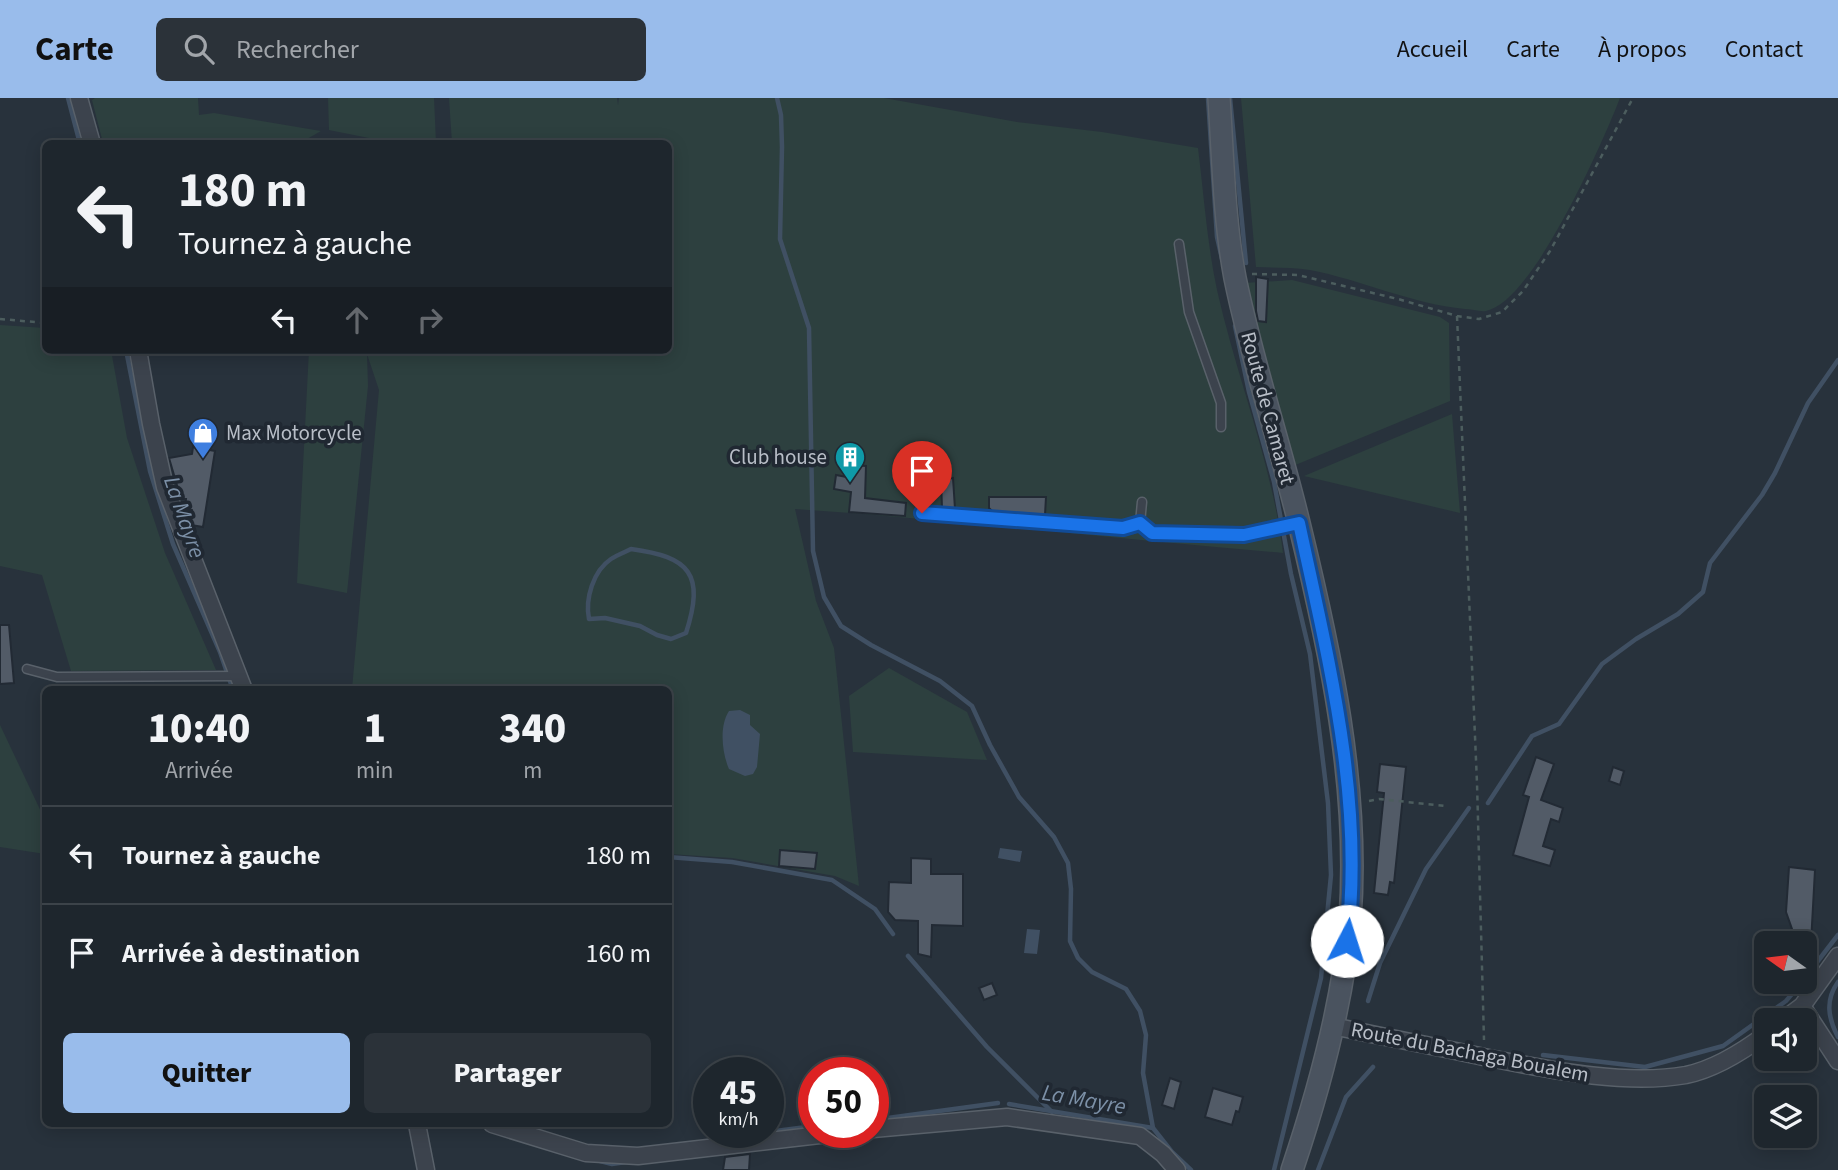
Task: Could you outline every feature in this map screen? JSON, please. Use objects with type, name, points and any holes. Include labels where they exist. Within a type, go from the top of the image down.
[{"type":"main road","name":"Route de Camaret","points":[[1219,98],[1235,275],[1299,523],[1325,643],[1341,736],[1349,807],[1350,919],[1333,1026],[1292,1170]]},
{"type":"street","points":[[79,98],[91,140]]},
{"type":"street","points":[[139,354],[150,424],[165,487],[241,683]]},
{"type":"street","points":[[1799,1008],[1838,956]]},
{"type":"street","points":[[1802,1006],[1838,1061]]},
{"type":"street","name":"Route du Bachaga Boualem","points":[[1333,1026],[1561,1072],[1604,1076],[1663,1077],[1687,1074],[1726,1061],[1754,1042]]},
{"type":"street","points":[[889,1127],[1007,1116],[1140,1136],[1163,1154],[1177,1170]]},
{"type":"street","points":[[418,1127],[426,1170]]},
{"type":"street","points":[[502,1127],[586,1153],[611,1156],[638,1156],[798,1138]]},
{"type":"lane","points":[[1179,244],[1189,312],[1220,403],[1221,427]]},
{"type":"lane","points":[[1140,523],[1142,502]]},
{"type":"lane","points":[[922,513],[1123,528],[1140,523]]},
{"type":"lane","points":[[1140,523],[1152,533],[1244,535],[1299,523]]},
{"type":"lane","points":[[27,669],[57,677],[241,683]]},
{"type":"path","points":[[1235,275],[1298,275],[1457,316],[1479,318],[1502,312],[1523,290],[1550,251],[1633,98]]},
{"type":"path","points":[[1457,316],[1485,1057]]},
{"type":"path","points":[[0,319],[42,323]]},
{"type":"path","points":[[1349,807],[1379,799],[1445,806]]},
{"type":"shaded area","points":[[198,98],[199,115],[214,113],[321,131],[305,140],[102,140],[92,100]]},
{"type":"shaded area","points":[[328,98],[434,98],[436,140],[379,140],[329,130]]},
{"type":"shaded area","points":[[449,98],[617,98],[618,105],[619,98],[884,98],[1017,122],[1102,132],[1198,148],[1217,290],[1263,454],[1283,553],[795,509],[816,601],[834,648],[859,886],[835,876],[732,858],[672,854],[672,686],[352,686],[379,390],[367,354],[672,354],[672,140],[452,140]]},
{"type":"shaded area","points":[[1241,98],[1620,98],[1583,182],[1545,251],[1505,301],[1484,311],[1426,302],[1310,270],[1256,267]]},
{"type":"shaded area","points":[[1292,280],[1440,317],[1449,323],[1450,401],[1293,466],[1244,283]]},
{"type":"shaded area","points":[[0,325],[42,328],[42,354],[112,354],[127,438],[165,553],[216,670],[71,671],[42,575],[0,566]]},
{"type":"shaded area","points":[[309,354],[367,354],[368,386],[347,593],[297,583]]},
{"type":"shaded area","points":[[1452,414],[1460,513],[1304,476]]},
{"type":"shaded area","points":[[889,668],[967,712],[987,760],[853,752],[849,696]]},
{"type":"shaded area","points":[[0,725],[42,814],[42,854],[0,847]]},
{"type":"water","points":[[740,710],[750,715],[750,725],[760,734],[757,767],[753,774],[745,776],[729,769],[723,740],[724,724],[729,711]]},
{"type":"water","points":[[1000,848],[1022,851],[1020,862],[998,858]]},
{"type":"water","points":[[1027,929],[1040,930],[1037,954],[1024,953]]},
{"type":"building","points":[[1256,277],[1268,279],[1266,322],[1258,321]]},
{"type":"building","points":[[193,447],[215,451],[203,527],[191,525],[192,510],[185,509],[186,499],[181,499],[169,458],[192,454]]},
{"type":"building","points":[[852,465],[866,466],[865,498],[906,503],[905,516],[849,512],[851,492],[834,489],[836,475],[852,478]]},
{"type":"building","points":[[953,478],[955,509],[942,508],[941,480]]},
{"type":"building","points":[[989,497],[1046,497],[1045,515],[993,512],[989,508]]},
{"type":"building","points":[[0,625],[9,625],[14,683],[0,684]]},
{"type":"building","points":[[1536,757],[1554,764],[1541,800],[1563,808],[1559,822],[1551,819],[1543,846],[1555,850],[1550,866],[1513,855],[1529,797],[1523,795]]},
{"type":"building","points":[[1380,764],[1406,767],[1394,883],[1390,882],[1388,895],[1374,893],[1384,793],[1377,792]]},
{"type":"building","points":[[1613,767],[1624,771],[1620,785],[1609,781]]},
{"type":"building","points":[[780,850],[817,853],[815,869],[779,866]]},
{"type":"building","points":[[911,858],[931,859],[931,874],[963,874],[963,926],[932,925],[931,957],[918,954],[918,921],[895,920],[888,912],[889,882],[911,883]]},
{"type":"building","points":[[1789,867],[1815,870],[1812,931],[1793,931],[1786,912]]},
{"type":"building","points":[[992,983],[997,995],[984,1000],[979,988]]},
{"type":"building","points":[[1170,1078],[1181,1082],[1174,1109],[1162,1105]]},
{"type":"building","points":[[1213,1088],[1243,1097],[1232,1125],[1205,1117]]},
{"type":"building","points":[[750,1154],[749,1170],[723,1170],[725,1157]]},
{"type":"waterway","name":"La Mayre","points":[[68,98],[79,140]]},
{"type":"waterway","points":[[777,98],[781,115],[782,147],[780,239],[809,328],[813,551],[824,597],[841,626],[940,681],[972,706],[1019,797],[1054,837],[1068,863],[1071,889],[1070,941],[1078,958],[1092,972],[1126,989],[1140,1011],[1146,1035],[1143,1073],[1153,1128],[1191,1170]]},
{"type":"waterway","points":[[1208,98],[1217,237],[1222,259]]},
{"type":"waterway","points":[[1230,98],[1246,263]]},
{"type":"waterway","points":[[1235,326],[1249,392],[1274,482],[1291,574],[1310,654],[1328,803],[1331,875],[1321,978],[1274,1170]]},
{"type":"waterway","name":"La Mayre","points":[[127,354],[150,471],[173,544],[220,652],[232,686]]},
{"type":"waterway","points":[[1488,803],[1532,736],[1559,724],[1602,664],[1636,639],[1678,614],[1703,592],[1710,563],[1762,495],[1808,403],[1838,360]]},
{"type":"waterway","points":[[631,549],[667,557],[688,572],[693,583],[694,596],[686,633],[671,639],[640,626],[605,618],[589,619],[589,594],[599,571],[611,559],[631,549]]},
{"type":"waterway","points":[[1368,1001],[1380,963],[1426,869],[1469,808]]},
{"type":"waterway","points":[[672,857],[732,862],[832,880],[875,909],[893,934]]},
{"type":"waterway","points":[[1817,962],[1838,935]]},
{"type":"waterway","points":[[908,956],[987,1047],[1052,1112]]},
{"type":"waterway","points":[[1838,982],[1831,996],[1829,1009],[1838,1037]]},
{"type":"waterway","points":[[1543,1055],[1645,1067],[1723,1046],[1792,994]]},
{"type":"waterway","points":[[1318,1170],[1346,1097],[1373,1067]]},
{"type":"waterway","name":"La Mayre","points":[[889,1118],[998,1103]]},
{"type":"waterway","name":"La Mayre","points":[[1009,1104],[1153,1128]]},
{"type":"waterway","name":"La Mayre","points":[[784,1130],[798,1128]]},
{"type":"waterway","points":[[600,1161],[612,1164],[626,1162]]},
{"type":"place","name":"Max Motorcycle","points":[[203,460]]},
{"type":"place","name":"Club house","points":[[850,484]]},
{"type":"route","points":[[922,513],[1123,528],[1140,523],[1152,533],[1244,535],[1299,523],[1325,643],[1347,784],[1351,881],[1347,941]]}]
